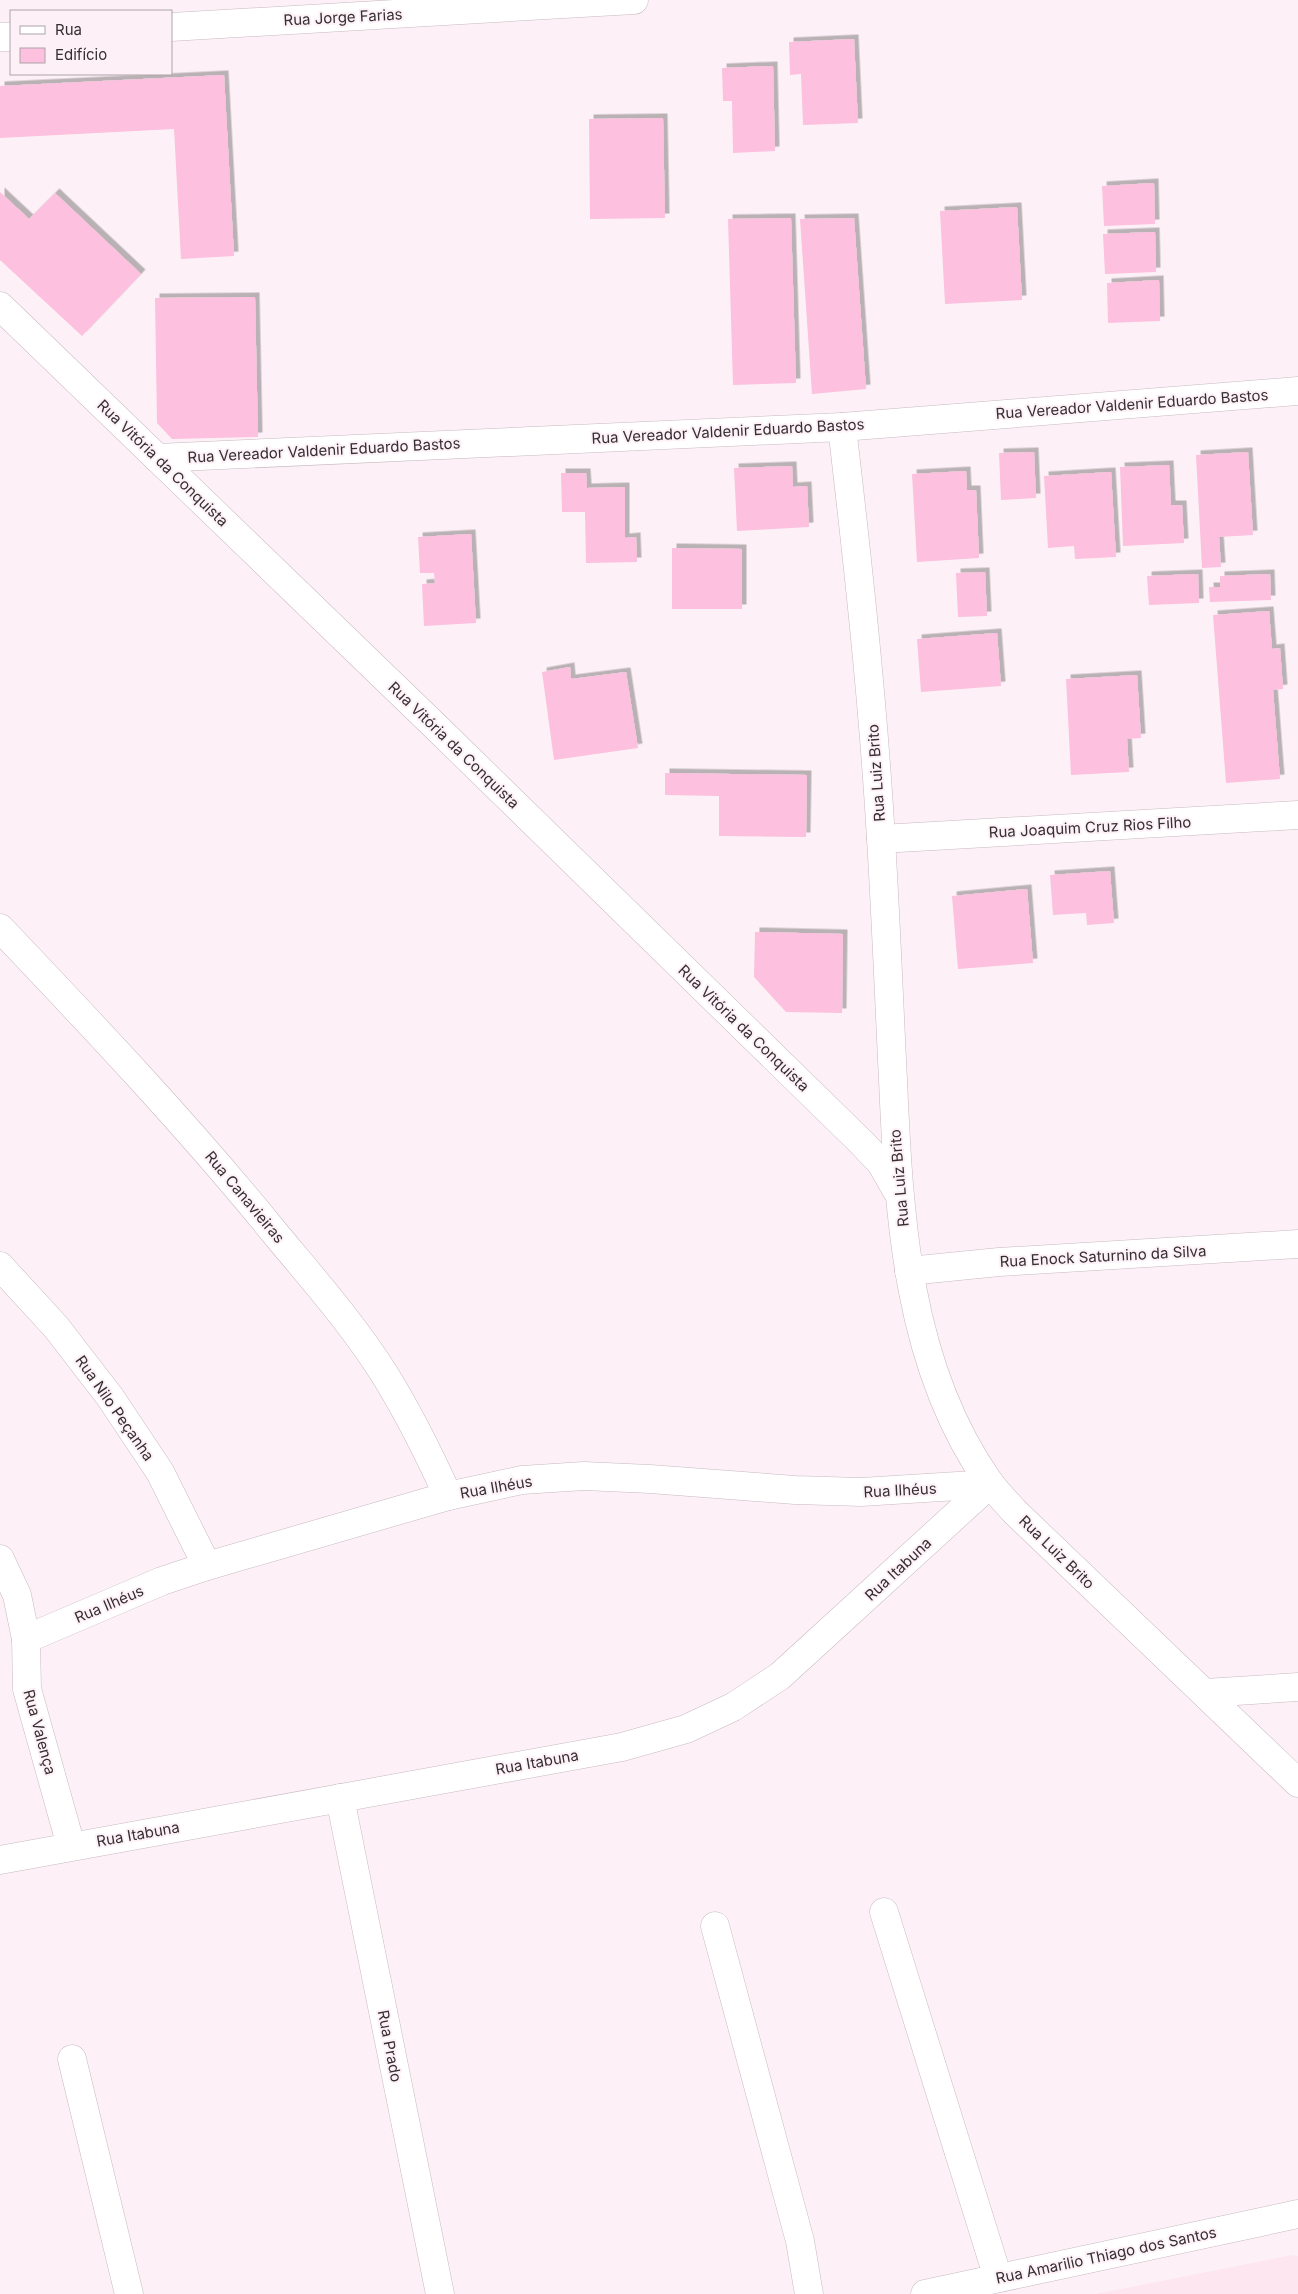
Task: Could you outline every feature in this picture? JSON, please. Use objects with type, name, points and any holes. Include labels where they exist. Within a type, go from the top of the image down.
[{"type":"street","name":"Rua Jorge Farias","points":[[172,27],[634,0]]},
{"type":"street","name":"Rua Vitória da Conquista","points":[[0,306],[861,1142],[881,1164],[898,1192]]},
{"type":"street","name":"Rua Vereador Valdenir Eduardo Bastos","points":[[158,458],[842,427],[1298,391]]},
{"type":"street","name":"Rua Luiz Brito","points":[[842,427],[865,619],[881,838],[898,1192],[909,1271],[921,1329],[939,1391],[961,1437],[990,1484],[1015,1512],[1298,1783]]},
{"type":"street","name":"Rua Joaquim Cruz Rios Filho","points":[[881,838],[1298,815]]},
{"type":"street","name":"Rua Canavieiras","points":[[0,928],[106,1039],[223,1169],[333,1304],[384,1374],[421,1436],[448,1496]]},
{"type":"street","name":"Rua Enock Saturnino da Silva","points":[[909,1271],[1034,1259],[1298,1244]]},
{"type":"street","name":"Rua Nilo Peçanha","points":[[0,1266],[56,1327],[110,1397],[160,1472],[207,1566]]},
{"type":"street","name":"Rua Ilhéus","points":[[26,1639],[162,1581],[207,1566],[448,1496],[522,1480],[584,1476],[795,1490],[861,1492],[990,1484]]},
{"type":"street","name":"Rua Itabuna","points":[[0,1860],[622,1747],[686,1729],[725,1710],[780,1676],[990,1484]]},
{"type":"street","name":"Rua Valença","points":[[0,1559],[17,1595],[26,1639],[27,1688],[71,1846]]},
{"type":"street","points":[[1205,1693],[1298,1686]]},
{"type":"street","name":"Rua Prado","points":[[340,1798],[440,2294]]},
{"type":"street","points":[[884,1912],[998,2278]]},
{"type":"street","points":[[715,1926],[800,2241],[810,2294]]},
{"type":"street","points":[[72,2059],[129,2294]]},
{"type":"street","name":"Rua Amarilio Thiago dos Santos","points":[[925,2294],[1298,2214]]},
{"type":"street","name":"Rua Amarilio Thiago dos Santos","points":[[1258,2223],[1298,2227]]},
{"type":"shaded area","points":[[1292,2255],[1298,2256],[1298,2294],[1096,2294]]},
{"type":"building","points":[[854,39],[858,123],[803,125],[801,74],[790,75],[789,42]]},
{"type":"building","points":[[773,66],[775,151],[733,153],[732,101],[723,101],[722,68]]},
{"type":"building","points":[[224,75],[234,256],[181,259],[174,129],[0,138],[0,86]]},
{"type":"building","points":[[663,118],[665,218],[590,219],[589,119]]},
{"type":"building","points":[[1154,183],[1155,224],[1104,226],[1102,186]]},
{"type":"building","points":[[0,192],[29,219],[55,193],[141,274],[82,336],[0,260]]},
{"type":"building","points":[[1017,207],[1022,300],[945,304],[940,211]]},
{"type":"building","points":[[791,218],[796,383],[733,385],[728,219]]},
{"type":"building","points":[[854,218],[866,389],[812,394],[800,219]]},
{"type":"building","points":[[1155,232],[1156,272],[1105,274],[1103,234]]},
{"type":"building","points":[[1159,280],[1160,321],[1108,323],[1107,283]]},
{"type":"building","points":[[255,297],[258,437],[172,439],[157,423],[155,298]]},
{"type":"building","points":[[1034,452],[1036,498],[1001,500],[999,453]]},
{"type":"building","points":[[1248,452],[1253,535],[1219,537],[1221,567],[1202,568],[1196,455]]},
{"type":"building","points":[[1169,465],[1171,505],[1182,505],[1184,543],[1123,546],[1120,467]]},
{"type":"building","points":[[792,466],[793,487],[807,486],[809,527],[737,531],[734,468]]},
{"type":"building","points":[[966,471],[967,490],[976,490],[979,558],[917,562],[912,474]]},
{"type":"building","points":[[1111,472],[1116,557],[1075,559],[1074,546],[1048,548],[1044,476]]},
{"type":"building","points":[[561,473],[586,473],[587,488],[625,487],[625,538],[636,537],[637,562],[586,563],[585,512],[562,512]]},
{"type":"building","points":[[471,534],[476,623],[424,626],[422,584],[435,583],[434,573],[420,573],[418,537]]},
{"type":"building","points":[[672,548],[742,549],[742,609],[672,609]]},
{"type":"building","points":[[985,572],[987,616],[958,617],[956,573]]},
{"type":"building","points":[[1198,574],[1199,603],[1149,605],[1147,576]]},
{"type":"building","points":[[1270,574],[1271,600],[1210,602],[1209,587],[1220,587],[1220,576]]},
{"type":"building","points":[[1269,611],[1272,649],[1280,648],[1283,689],[1273,690],[1280,779],[1226,783],[1213,615]]},
{"type":"building","points":[[997,633],[1001,686],[921,692],[917,639]]},
{"type":"building","points":[[570,667],[571,679],[626,672],[638,748],[554,760],[542,672]]},
{"type":"building","points":[[1137,675],[1141,738],[1127,739],[1129,772],[1071,775],[1066,679]]},
{"type":"building","points":[[665,773],[807,775],[806,837],[719,836],[719,796],[665,795]]},
{"type":"building","points":[[1110,871],[1114,923],[1087,925],[1086,913],[1053,915],[1050,875]]},
{"type":"building","points":[[1027,889],[1033,963],[958,969],[952,896]]},
{"type":"building","points":[[755,932],[843,934],[842,1013],[786,1012],[754,977]]}]
